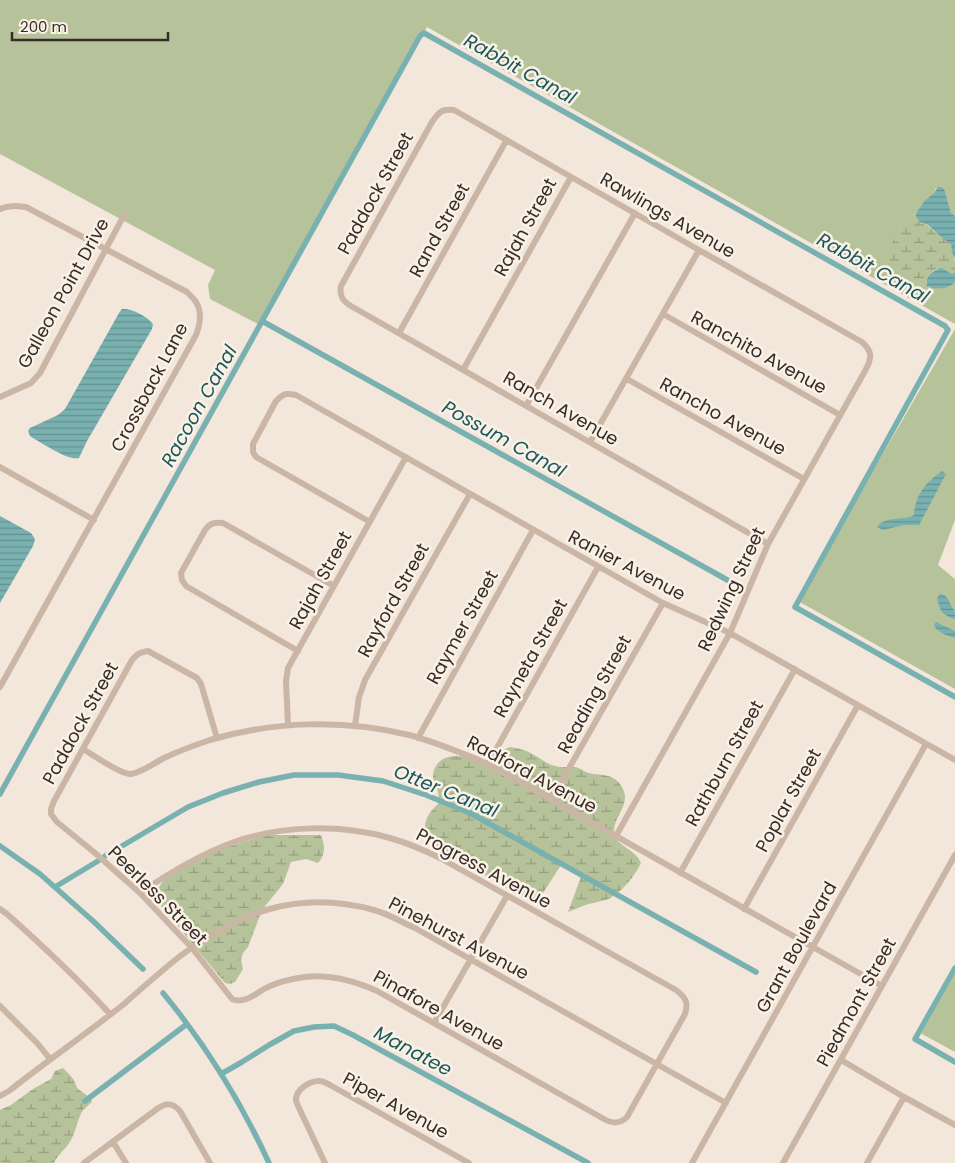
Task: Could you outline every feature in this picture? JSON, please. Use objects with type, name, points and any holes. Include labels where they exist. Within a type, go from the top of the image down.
[{"type":"street","name":"Rawlings Avenue","points":[[446,109],[454,110],[862,342],[871,354]]},
{"type":"street","name":"Paddock Street","points":[[341,297],[341,286],[372,229],[432,122],[440,111],[446,109]]},
{"type":"street","name":"Rand Street","points":[[399,333],[506,141]]},
{"type":"street","name":"Rajah Street","points":[[463,370],[571,177]]},
{"type":"street","name":"Crossback Lane","points":[[0,209],[16,205],[26,208],[187,292],[196,303],[199,311],[200,326],[0,687]]},
{"type":"street","points":[[526,406],[634,214]]},
{"type":"street","name":"Galleon Point Drive","points":[[0,397],[31,383],[40,373],[124,215]]},
{"type":"street","points":[[590,442],[699,250]]},
{"type":"street","name":"Ranch Avenue","points":[[341,297],[351,306],[768,544]]},
{"type":"street","name":"Ranchito Avenue","points":[[662,314],[840,415]]},
{"type":"street","name":"Redwing Street","points":[[616,836],[730,633],[768,544],[868,365],[871,354]]},
{"type":"street","name":"Rancho Avenue","points":[[627,379],[804,479]]},
{"type":"street","name":"Ranier Avenue","points":[[370,522],[256,457],[253,452],[253,444],[276,401],[281,396],[286,393],[296,395],[598,567],[663,603],[730,633],[955,760]]},
{"type":"street","name":"Rajah Street","points":[[288,725],[286,674],[406,457]]},
{"type":"street","points":[[0,467],[94,520]]},
{"type":"street","name":"Rayford Street","points":[[356,726],[359,697],[365,680],[470,494]]},
{"type":"street","points":[[298,651],[186,586],[182,580],[181,573],[204,530],[214,522],[223,523],[334,586]]},
{"type":"street","name":"Raymer Street","points":[[418,738],[533,530]]},
{"type":"street","name":"Rayneta Street","points":[[488,764],[598,567]]},
{"type":"street","name":"Reading Street","points":[[551,800],[663,603]]},
{"type":"street","name":"Paddock Street","points":[[51,814],[54,801],[136,654],[148,651],[197,678],[201,684],[218,738]]},
{"type":"street","name":"Rathburn Street","points":[[680,872],[795,669]]},
{"type":"street","name":"Poplar Street","points":[[744,908],[858,706]]},
{"type":"street","name":"Radford Avenue","points":[[83,750],[122,772],[130,774],[187,748],[218,738],[288,725],[325,724],[356,726],[395,732],[418,738],[488,764],[882,986]]},
{"type":"street","name":"Grant Boulevard","points":[[692,1163],[926,744]]},
{"type":"street","name":"Peerless Street","points":[[51,814],[57,822],[140,893],[192,948],[232,999],[238,1001]]},
{"type":"street","name":"Progress Avenue","points":[[140,893],[198,858],[232,843],[253,837],[300,829],[326,829],[372,834],[392,839],[442,859],[676,990],[683,996],[687,1008],[657,1064]]},
{"type":"street","name":"Piedmont Street","points":[[783,1163],[955,855]]},
{"type":"street","points":[[434,1023],[507,896]]},
{"type":"street","name":"Pinehurst Avenue","points":[[0,1096],[110,1014],[178,958],[222,928],[255,913],[287,905],[326,903],[352,906],[382,913],[415,928],[726,1103]]},
{"type":"street","points":[[0,909],[8,914],[60,962],[110,1014]]},
{"type":"street","name":"Pinafore Avenue","points":[[238,1001],[249,998],[275,984],[294,978],[310,976],[332,977],[364,985],[609,1122],[623,1121],[657,1064]]},
{"type":"street","points":[[0,1006],[50,1058]]},
{"type":"street","points":[[841,1060],[955,1125]]},
{"type":"street","name":"Piper Avenue","points":[[325,1163],[296,1099],[301,1089],[317,1081],[330,1085],[469,1163]]},
{"type":"street","points":[[870,1162],[904,1097]]},
{"type":"street","points":[[84,1163],[156,1109],[164,1104],[170,1104],[176,1106],[180,1111],[210,1163]]},
{"type":"street","points":[[113,1142],[126,1163]]},
{"type":"green space","points":[[0,0],[955,0],[955,216],[951,213],[947,202],[936,188],[934,193],[925,200],[916,213],[902,223],[898,231],[915,281],[929,288],[951,285],[955,280],[955,324],[427,27],[258,324],[210,299],[208,285],[215,270],[0,154]]},
{"type":"green space","points":[[916,213],[916,217],[920,222],[952,244],[954,254],[955,272],[952,274],[938,268],[928,276],[927,287],[897,272],[891,264],[889,256],[889,250],[902,223]]},
{"type":"green space","points":[[955,329],[955,520],[938,565],[955,579],[955,689],[798,601]]},
{"type":"green space","points":[[510,747],[527,751],[552,765],[575,767],[589,773],[606,775],[620,783],[625,801],[616,821],[615,836],[620,843],[635,854],[641,863],[635,874],[617,894],[606,900],[588,904],[568,912],[581,877],[561,865],[536,904],[432,844],[425,833],[425,827],[429,815],[439,800],[433,779],[436,766],[447,757],[454,756],[491,762],[503,750]]},
{"type":"green space","points":[[267,835],[321,835],[324,853],[318,863],[306,859],[291,862],[283,884],[262,910],[248,947],[243,953],[241,960],[243,969],[235,982],[225,983],[157,901],[156,892],[163,881],[195,857]]},
{"type":"green space","points":[[955,973],[955,1052],[922,1034],[922,1032]]},
{"type":"green space","points":[[63,1068],[74,1080],[77,1088],[90,1098],[92,1102],[83,1110],[73,1137],[54,1163],[0,1163],[0,1110],[51,1079],[55,1071]]},
{"type":"water","points":[[938,187],[944,189],[951,213],[955,216],[955,258],[951,244],[928,225],[920,222],[916,217],[916,213],[925,200]]},
{"type":"water","points":[[939,268],[952,274],[955,272],[955,281],[946,287],[927,287],[929,275]]},
{"type":"water","points":[[122,309],[143,315],[153,324],[152,329],[79,458],[69,457],[33,438],[28,431],[30,428],[58,415],[65,409]]},
{"type":"water","points":[[942,471],[946,474],[919,525],[904,525],[883,530],[877,527],[887,520],[914,515],[922,490]]},
{"type":"water","points":[[0,516],[31,533],[35,539],[33,546],[0,603]]},
{"type":"water","points":[[940,594],[943,594],[949,600],[955,611],[955,619],[944,614],[941,609],[937,598]]},
{"type":"water","points":[[936,622],[955,631],[955,638],[937,630],[934,625]]},
{"type":"waterway","name":"Rabbit Canal","points":[[0,794],[420,36],[424,33],[945,326],[948,330],[795,607],[955,697]]},
{"type":"waterway","name":"Possum Canal","points":[[262,321],[731,582]]},
{"type":"waterway","name":"Otter Canal","points":[[105,856],[188,807],[223,793],[259,782],[294,775],[338,775],[383,781],[426,795],[470,813],[756,972]]},
{"type":"waterway","points":[[0,846],[40,874],[143,969]]},
{"type":"waterway","name":"Otter Canal","points":[[55,887],[98,861]]},
{"type":"waterway","name":"Rabbit Canal","points":[[955,968],[915,1039],[955,1062]]},
{"type":"waterway","name":"Manatee","points":[[163,993],[208,1053],[247,1118],[269,1163]]},
{"type":"waterway","points":[[85,1101],[187,1024]]},
{"type":"waterway","name":"Manatee","points":[[221,1074],[294,1031],[334,1026],[588,1163]]},
{"type":"water label","name":"Racoon Canal","points":[[199,406]]}]
